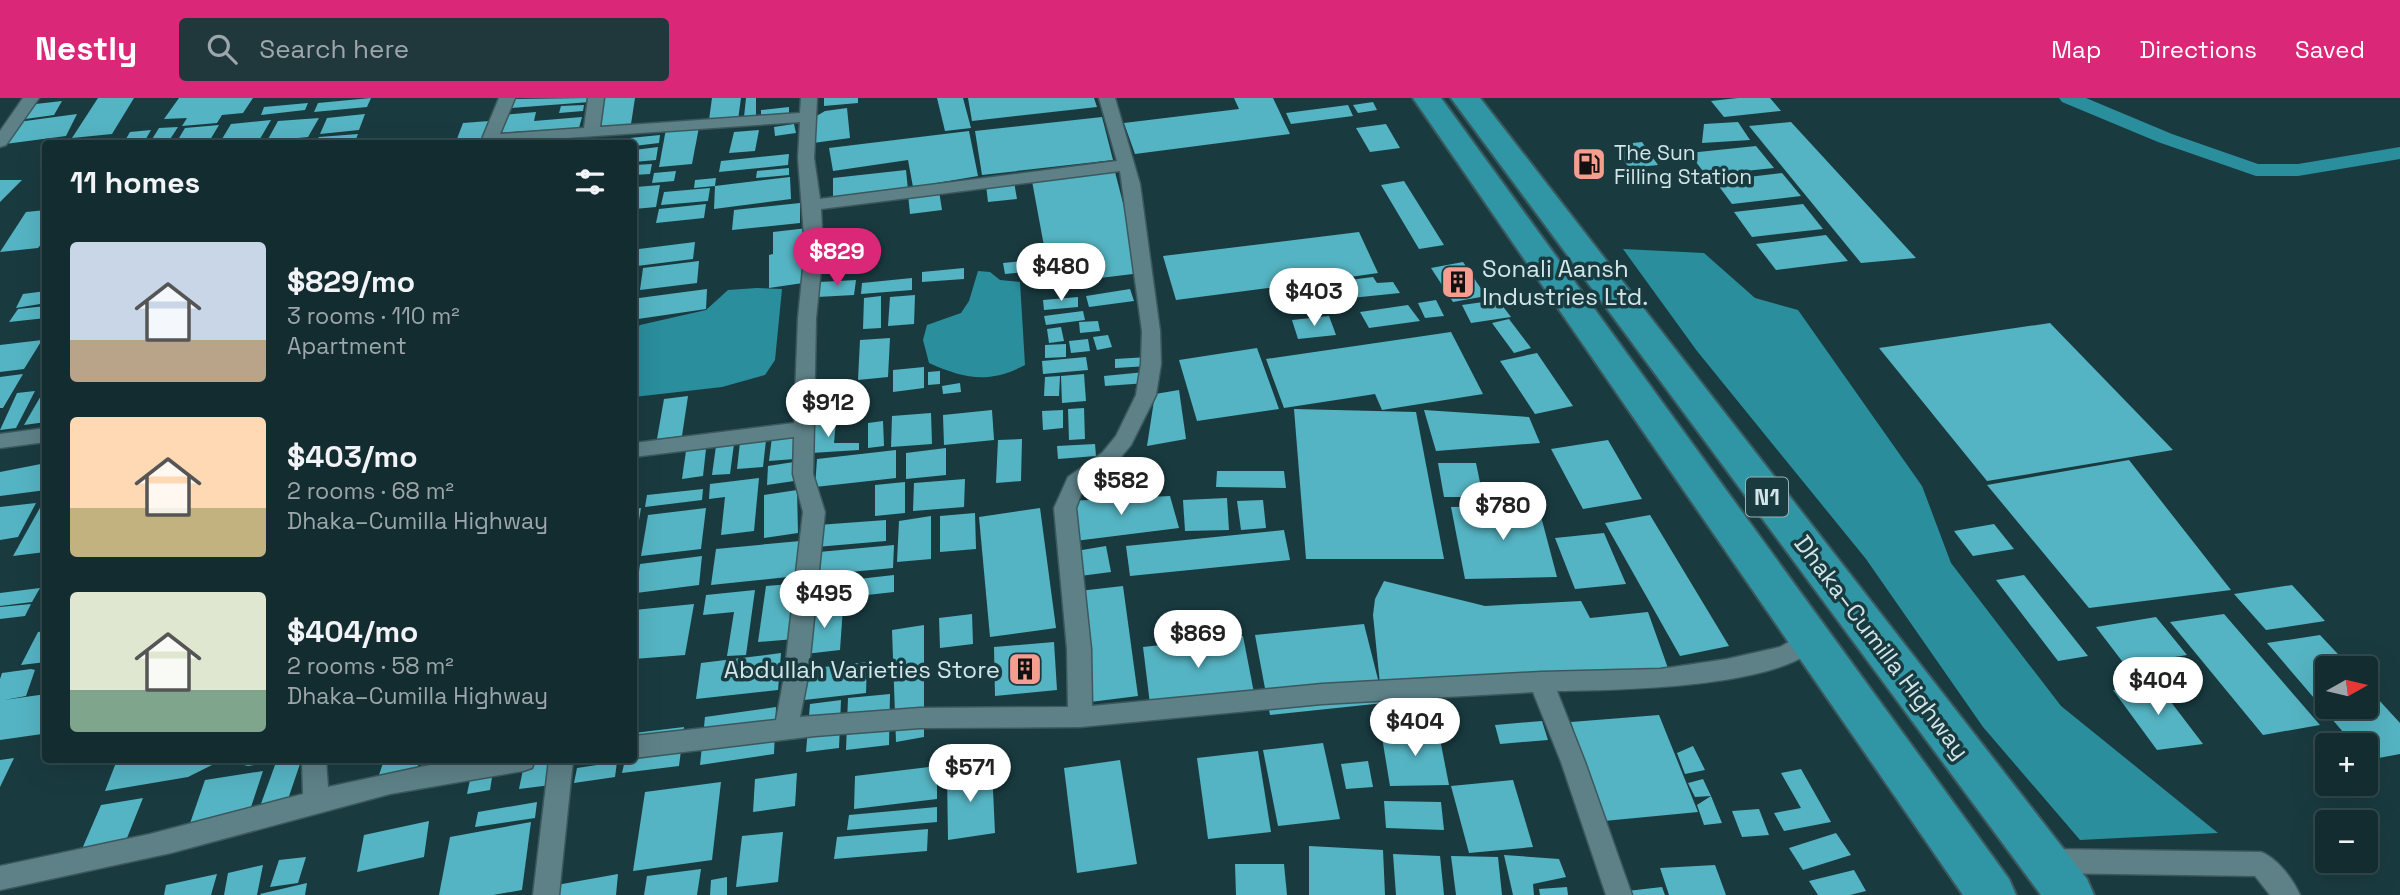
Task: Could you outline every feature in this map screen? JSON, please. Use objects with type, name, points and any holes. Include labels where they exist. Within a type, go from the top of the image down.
[{"type":"highway","points":[[1404,98],[1484,212],[1550,275]]},
{"type":"highway","name":"Dhaka–Cumilla Highway","points":[[1427,98],[1992,895]]},
{"type":"highway","name":"Dhaka–Cumilla Highway","points":[[1465,98],[2070,895]]},
{"type":"highway","points":[[1487,98],[1539,166],[1589,260]]},
{"type":"street","points":[[0,142],[31,98]]},
{"type":"street","points":[[489,140],[507,98]]},
{"type":"street","points":[[590,132],[593,128],[591,126],[596,98]]},
{"type":"street","points":[[1080,717],[1079,649],[1065,508],[1075,482],[1109,458],[1124,440],[1146,395],[1152,363],[1151,331],[1132,184],[1107,98]]},
{"type":"street","points":[[500,140],[808,107],[806,158],[814,249],[807,317],[803,474],[814,512],[796,677],[786,729]]},
{"type":"street","points":[[812,205],[1126,165]]},
{"type":"street","points":[[637,450],[804,429]]},
{"type":"street","points":[[0,441],[42,436]]},
{"type":"street","points":[[637,747],[786,729],[920,718],[1080,717],[1322,694],[1541,682],[1660,679],[1727,669],[1786,655],[1811,638]]},
{"type":"street","points":[[1541,682],[1573,762],[1619,895]]},
{"type":"street","points":[[314,763],[316,800]]},
{"type":"street","points":[[0,878],[169,841],[316,800],[444,771],[496,763]]},
{"type":"street","points":[[546,895],[561,763]]},
{"type":"street","points":[[2045,861],[2261,864],[2287,895]]},
{"type":"water","points":[[1623,249],[1704,253],[1755,298],[1798,310],[1922,486],[1951,563],[2061,706],[2218,833],[2080,840],[1983,727],[1866,559],[1697,351]]},
{"type":"water","points":[[978,271],[990,272],[1000,280],[1020,282],[1025,365],[988,377],[966,376],[929,363],[923,340],[927,325],[961,313],[969,301]]},
{"type":"water","points":[[782,289],[775,360],[765,375],[722,387],[637,397],[637,328],[640,325],[706,310],[728,290]]},
{"type":"building","points":[[98,98],[134,98],[112,134],[72,138]]},
{"type":"building","points":[[179,98],[253,98],[243,113],[222,115],[217,123],[182,126],[187,118],[164,119]]},
{"type":"building","points":[[371,98],[367,107],[314,112],[318,103]]},
{"type":"building","points":[[591,98],[590,102],[511,108],[514,99]]},
{"type":"building","points":[[599,98],[635,98],[631,124],[593,128]]},
{"type":"building","points":[[712,98],[741,98],[738,120],[709,120]]},
{"type":"building","points":[[746,98],[756,98],[756,115],[744,117]]},
{"type":"building","points":[[824,98],[858,98],[858,103],[824,106]]},
{"type":"building","points":[[937,98],[963,98],[971,128],[945,131]]},
{"type":"building","points":[[968,98],[1094,98],[1097,107],[972,121]]},
{"type":"building","points":[[1234,98],[1273,98],[1290,134],[1135,154],[1124,123],[1239,109]]},
{"type":"building","points":[[1770,98],[1781,111],[1724,117],[1711,101]]},
{"type":"building","points":[[62,101],[54,115],[18,120],[27,105]]},
{"type":"building","points":[[1373,102],[1377,110],[1358,113],[1353,105]]},
{"type":"building","points":[[308,103],[305,110],[261,115],[264,107]]},
{"type":"building","points":[[584,105],[583,111],[559,113],[561,106]]},
{"type":"building","points":[[1348,105],[1353,116],[1291,124],[1286,113]]},
{"type":"building","points":[[789,107],[789,113],[761,115],[761,110]]},
{"type":"building","points":[[847,108],[850,138],[813,143],[810,120],[825,111]]},
{"type":"building","points":[[536,112],[534,121],[582,117],[579,128],[497,133],[503,115]]},
{"type":"building","points":[[77,114],[66,136],[5,144],[18,122]]},
{"type":"building","points":[[365,114],[359,130],[320,134],[327,118]]},
{"type":"building","points":[[1102,117],[1113,160],[982,175],[975,131]]},
{"type":"building","points":[[319,118],[308,137],[268,140],[278,121]]},
{"type":"building","points":[[271,120],[259,140],[221,140],[231,124]]},
{"type":"building","points":[[489,121],[482,140],[457,140],[463,123]]},
{"type":"building","points":[[1738,122],[1750,140],[1702,143],[1704,124]]},
{"type":"building","points":[[1791,122],[1916,258],[1861,263],[1749,126]]},
{"type":"building","points":[[794,124],[796,133],[775,136],[774,127]]},
{"type":"building","points":[[1386,124],[1400,148],[1370,152],[1356,128]]},
{"type":"building","points":[[219,125],[210,140],[178,140],[185,128]]},
{"type":"building","points":[[178,127],[170,140],[152,140],[159,128]]},
{"type":"building","points":[[699,127],[692,164],[659,167],[666,129]]},
{"type":"building","points":[[151,130],[145,140],[125,140],[130,132]]},
{"type":"building","points":[[759,130],[755,151],[729,153],[734,132]]},
{"type":"building","points":[[969,131],[978,176],[913,187],[908,160],[833,171],[829,148]]},
{"type":"building","points":[[358,134],[356,139],[317,140],[319,137]]},
{"type":"building","points":[[660,135],[659,143],[637,146],[637,140],[620,139]]},
{"type":"building","points":[[1642,142],[1658,165],[1629,168],[1614,145]]},
{"type":"building","points":[[1756,146],[1774,168],[1706,175],[1689,153]]},
{"type":"building","points":[[658,147],[656,160],[637,162],[637,150]]},
{"type":"building","points":[[789,154],[788,165],[719,172],[721,161]]},
{"type":"building","points":[[652,164],[650,174],[637,175],[637,165]]},
{"type":"building","points":[[789,168],[789,175],[756,178],[757,171]]},
{"type":"building","points":[[906,170],[908,190],[833,199],[833,178]]},
{"type":"building","points":[[676,171],[674,181],[652,183],[654,173]]},
{"type":"building","points":[[1115,172],[1141,273],[1051,284],[1032,181]]},
{"type":"building","points":[[1782,173],[1801,196],[1732,204],[1715,181]]},
{"type":"building","points":[[790,177],[791,199],[714,209],[715,186]]},
{"type":"building","points":[[716,178],[715,186],[694,188],[695,180]]},
{"type":"building","points":[[0,180],[22,180],[0,202]]},
{"type":"building","points":[[1404,181],[1444,245],[1419,249],[1381,185]]},
{"type":"building","points":[[1014,182],[1017,199],[988,202],[986,185]]},
{"type":"building","points":[[660,185],[656,207],[637,209],[637,187]]},
{"type":"building","points":[[710,188],[708,201],[661,205],[664,192]]},
{"type":"building","points":[[939,191],[942,210],[910,214],[908,194]]},
{"type":"building","points":[[800,203],[800,223],[732,230],[734,210]]},
{"type":"building","points":[[706,204],[704,218],[656,223],[659,209]]},
{"type":"building","points":[[1803,204],[1823,229],[1752,237],[1734,212]]},
{"type":"building","points":[[42,210],[42,243],[38,248],[0,252],[26,212]]},
{"type":"building","points":[[808,228],[808,255],[802,256],[803,283],[769,288],[769,255],[773,254],[773,232]]},
{"type":"building","points":[[1359,232],[1378,273],[1336,279],[1347,299],[1296,308],[1286,288],[1321,281],[1176,300],[1163,256]]},
{"type":"building","points":[[1826,235],[1848,261],[1776,270],[1756,244]]},
{"type":"building","points":[[695,242],[693,259],[637,266],[639,249]]},
{"type":"building","points":[[699,261],[697,283],[640,290],[643,268]]},
{"type":"building","points":[[1022,261],[1024,272],[1005,274],[1003,263]]},
{"type":"building","name":"Sonali Aansh Industries Ltd.","points":[[1463,262],[1486,296],[1453,302],[1431,268]]},
{"type":"building","points":[[964,268],[964,279],[922,282],[922,272]]},
{"type":"building","points":[[1373,277],[1377,283],[1393,282],[1400,293],[1351,298],[1342,281]]},
{"type":"building","points":[[912,278],[912,290],[861,294],[862,283]]},
{"type":"building","points":[[856,280],[854,295],[817,297],[819,282]]},
{"type":"building","points":[[707,289],[706,309],[638,319],[639,298]]},
{"type":"building","points":[[1130,289],[1134,301],[1089,307],[1086,296]]},
{"type":"building","points":[[42,292],[42,304],[16,308],[23,294]]},
{"type":"building","points":[[915,295],[914,324],[888,326],[890,297]]},
{"type":"building","points":[[881,296],[881,328],[863,329],[864,298]]},
{"type":"building","points":[[1078,297],[1078,307],[1044,310],[1043,300]]},
{"type":"building","points":[[1436,300],[1444,316],[1425,318],[1418,303]]},
{"type":"building","points":[[1498,300],[1511,317],[1471,323],[1462,305]]},
{"type":"building","points":[[1408,305],[1420,321],[1369,328],[1360,312]]},
{"type":"building","points":[[42,306],[42,318],[9,322],[18,309]]},
{"type":"building","points":[[1083,311],[1085,320],[1046,325],[1044,316]]},
{"type":"building","points":[[1329,316],[1336,335],[1298,339],[1292,320]]},
{"type":"building","points":[[1509,319],[1531,348],[1514,353],[1492,323]]},
{"type":"building","points":[[1098,321],[1100,331],[1080,333],[1079,322]]},
{"type":"building","points":[[2050,323],[2173,450],[1987,481],[1879,348]]},
{"type":"building","points":[[1061,327],[1064,341],[1049,343],[1047,329]]},
{"type":"building","points":[[1451,332],[1483,394],[1382,410],[1375,394],[1284,408],[1266,359]]},
{"type":"building","points":[[1108,335],[1112,347],[1097,350],[1093,337]]},
{"type":"building","points":[[890,338],[888,377],[858,380],[860,340]]},
{"type":"building","points":[[1088,339],[1090,351],[1071,353],[1069,341]]},
{"type":"building","points":[[42,340],[24,369],[0,372],[0,345]]},
{"type":"building","points":[[1066,344],[1066,357],[1045,358],[1045,345]]},
{"type":"building","points":[[1257,348],[1279,409],[1197,421],[1179,360]]},
{"type":"building","points":[[1537,353],[1573,406],[1535,414],[1500,361]]},
{"type":"building","points":[[1086,357],[1088,370],[1043,374],[1042,361]]},
{"type":"building","points":[[1148,357],[1149,366],[1115,368],[1115,359]]},
{"type":"building","points":[[924,367],[924,388],[893,392],[893,370]]},
{"type":"building","points":[[940,371],[940,384],[928,385],[928,372]]},
{"type":"building","points":[[1145,372],[1147,383],[1105,386],[1104,376]]},
{"type":"building","points":[[23,374],[3,408],[0,408],[0,377]]},
{"type":"building","points":[[1084,374],[1086,401],[1062,403],[1061,376]]},
{"type":"building","points":[[1060,376],[1059,396],[1044,396],[1045,377]]},
{"type":"building","points":[[960,383],[961,392],[943,394],[942,386]]},
{"type":"building","points":[[1179,390],[1186,439],[1147,446],[1155,394]]},
{"type":"building","points":[[35,391],[16,428],[0,430],[17,393]]},
{"type":"building","points":[[42,394],[42,423],[24,425]]},
{"type":"building","points":[[688,396],[682,436],[657,439],[664,399]]},
{"type":"building","points":[[1084,408],[1085,439],[1069,440],[1068,409]]},
{"type":"building","points":[[1294,409],[1416,412],[1444,559],[1306,559]]},
{"type":"building","points":[[992,410],[994,440],[944,445],[943,415]]},
{"type":"building","points":[[1063,410],[1063,428],[1043,430],[1042,411]]},
{"type":"building","points":[[1424,410],[1529,417],[1540,443],[1436,451]]},
{"type":"building","points":[[931,413],[932,444],[891,447],[892,416]]},
{"type":"building","points":[[814,421],[836,421],[834,443],[859,443],[859,450],[811,453]]},
{"type":"building","points":[[883,421],[884,446],[868,448],[868,423]]},
{"type":"building","points":[[797,435],[794,459],[769,461],[772,437]]},
{"type":"building","points":[[1022,439],[1021,481],[996,483],[998,440]]},
{"type":"building","points":[[766,440],[763,467],[737,469],[740,442]]},
{"type":"building","points":[[1608,440],[1642,499],[1583,509],[1551,449]]},
{"type":"building","points":[[734,444],[730,474],[712,475],[716,446]]},
{"type":"building","points":[[1095,444],[1096,456],[1058,459],[1057,446]]},
{"type":"building","points":[[946,448],[946,475],[906,479],[906,453]]},
{"type":"building","points":[[706,449],[703,476],[682,479],[686,451]]},
{"type":"building","points":[[896,450],[896,478],[815,487],[817,459]]},
{"type":"building","points":[[2129,460],[2231,590],[2089,608],[1987,485]]},
{"type":"building","points":[[794,462],[794,481],[767,485],[768,466]]},
{"type":"building","points":[[1438,463],[1476,463],[1483,497],[1444,497]]},
{"type":"building","points":[[42,464],[42,491],[0,496],[0,472]]},
{"type":"building","points":[[1217,471],[1284,471],[1286,488],[1216,487]]},
{"type":"building","points":[[759,478],[754,531],[721,535],[725,497],[709,499],[710,484]]},
{"type":"building","points":[[965,479],[964,507],[913,511],[914,483]]},
{"type":"building","points":[[905,482],[905,513],[875,516],[875,485]]},
{"type":"building","points":[[703,489],[702,500],[645,507],[647,495]]},
{"type":"building","points":[[797,490],[798,533],[764,538],[764,495]]},
{"type":"building","points":[[1170,496],[1179,528],[1075,541],[1068,501]]},
{"type":"building","points":[[1227,498],[1229,530],[1185,531],[1183,500]]},
{"type":"building","points":[[1263,500],[1266,528],[1241,530],[1237,501]]},
{"type":"building","points":[[36,503],[18,537],[0,540],[0,507]]},
{"type":"building","points":[[42,504],[42,552],[13,556]]},
{"type":"building","points":[[1538,505],[1557,577],[1465,579],[1451,507]]},
{"type":"building","points":[[641,508],[637,532],[637,509]]},
{"type":"building","points":[[706,508],[701,549],[641,556],[648,515]]},
{"type":"building","points":[[1040,508],[1056,628],[990,637],[979,517]]},
{"type":"building","points":[[975,513],[976,549],[940,552],[940,516]]},
{"type":"building","points":[[1650,515],[1729,646],[1680,656],[1605,523]]},
{"type":"building","points":[[931,516],[931,559],[897,562],[899,521]]},
{"type":"building","points":[[886,520],[886,541],[816,547],[818,525]]},
{"type":"building","points":[[1994,524],[2014,549],[1973,556],[1954,531]]},
{"type":"building","points":[[1284,530],[1290,560],[1130,576],[1126,546]]},
{"type":"building","points":[[1604,533],[1626,584],[1575,589],[1555,538]]},
{"type":"building","points":[[800,541],[797,576],[711,585],[716,549]]},
{"type":"building","points":[[894,545],[893,568],[817,575],[819,552]]},
{"type":"building","points":[[1106,546],[1111,572],[1080,576],[1076,551]]},
{"type":"building","points":[[702,556],[699,585],[637,593],[640,564]]},
{"type":"building","points":[[894,575],[894,592],[813,601],[814,584]]},
{"type":"building","points":[[2024,575],[2088,656],[2058,661],[1996,580]]},
{"type":"building","points":[[1384,581],[1485,606],[1581,601],[1590,618],[1648,612],[1669,671],[1380,684],[1373,615],[1375,599]]},
{"type":"building","points":[[802,583],[795,639],[758,642],[766,586]]},
{"type":"building","points":[[2292,585],[2325,621],[2266,630],[2234,594]]},
{"type":"building","points":[[1123,586],[1138,696],[1090,702],[1079,591]]},
{"type":"building","points":[[40,588],[32,602],[0,606],[0,593]]},
{"type":"building","points":[[755,590],[746,655],[727,656],[734,612],[703,615],[706,595]]},
{"type":"building","points":[[31,604],[25,616],[0,619],[0,607]]},
{"type":"building","points":[[694,604],[685,655],[637,659],[637,610]]},
{"type":"building","points":[[843,607],[840,650],[805,654],[808,610]]},
{"type":"building","points":[[972,614],[973,644],[940,648],[939,618]]},
{"type":"building","points":[[2224,614],[2320,725],[2263,735],[2170,622]]},
{"type":"building","points":[[2156,617],[2187,655],[2125,665],[2096,627]]},
{"type":"building","points":[[1364,624],[1384,703],[1270,715],[1255,635]]},
{"type":"building","points":[[924,625],[924,737],[896,742],[892,630]]},
{"type":"building","points":[[38,632],[42,632],[42,662],[21,665]]},
{"type":"building","points":[[2320,635],[2340,656],[2315,656],[2315,699],[2267,643]]},
{"type":"building","points":[[1243,636],[1254,693],[1150,704],[1143,647]]},
{"type":"building","name":"Abdullah Varieties Store","points":[[1054,642],[1057,690],[995,696],[994,647]]},
{"type":"building","points":[[781,653],[778,690],[696,699],[701,663]]},
{"type":"building","points":[[867,662],[866,693],[804,700],[807,669]]},
{"type":"building","points":[[35,670],[26,696],[4,700],[42,695],[42,734],[0,740],[2,673]]},
{"type":"building","points":[[2158,685],[2203,744],[2157,750],[2113,690]]},
{"type":"building","points":[[890,694],[889,745],[846,750],[848,698]]},
{"type":"building","points":[[2378,699],[2400,723],[2400,754],[2378,758],[2378,733],[2344,733],[2332,719],[2378,719]]},
{"type":"building","points":[[841,700],[839,748],[806,752],[810,704]]},
{"type":"building","points":[[776,707],[774,754],[700,765],[705,717]]},
{"type":"building","points":[[1659,715],[1698,812],[1604,821],[1571,722]]},
{"type":"building","points":[[1542,721],[1548,740],[1500,744],[1495,725]]},
{"type":"building","points":[[684,727],[679,766],[622,773],[624,763],[637,763],[637,733]]},
{"type":"building","points":[[1438,729],[1449,785],[1390,786],[1381,731]]},
{"type":"building","points":[[1323,743],[1340,819],[1278,826],[1263,750]]},
{"type":"building","points":[[1693,746],[1705,770],[1685,774],[1677,753]]},
{"type":"building","points":[[1258,751],[1271,832],[1208,839],[1197,758]]},
{"type":"building","points":[[14,758],[0,787],[0,760]]},
{"type":"building","points":[[1120,760],[1137,864],[1077,873],[1064,768]]},
{"type":"building","points":[[1368,761],[1373,787],[1346,789],[1341,764]]},
{"type":"building","points":[[116,763],[216,763],[188,777],[105,791]]},
{"type":"building","points":[[236,763],[268,763],[248,766]]},
{"type":"building","points":[[300,763],[285,808],[258,812],[275,765]]},
{"type":"building","points":[[383,763],[419,763],[415,774],[378,778]]},
{"type":"building","points":[[422,763],[444,763],[444,765],[421,768]]},
{"type":"building","points":[[524,763],[571,763],[567,783],[519,789]]},
{"type":"building","points":[[617,763],[615,777],[574,783],[577,768]]},
{"type":"building","points":[[937,766],[937,799],[854,809],[855,776]]},
{"type":"building","points":[[992,768],[995,833],[948,840],[947,774]]},
{"type":"building","points":[[1801,769],[1831,822],[1784,831],[1774,813],[1801,808],[1781,773]]},
{"type":"building","points":[[263,771],[246,822],[187,832],[205,780]]},
{"type":"building","points":[[493,771],[490,790],[467,794],[471,775]]},
{"type":"building","points":[[797,773],[795,806],[753,812],[755,779]]},
{"type":"building","points":[[1703,779],[1711,796],[1695,797],[1688,783]]},
{"type":"building","points":[[1513,780],[1533,847],[1469,853],[1451,786]]},
{"type":"building","points":[[721,782],[712,860],[633,871],[645,792]]},
{"type":"building","points":[[1711,796],[1722,823],[1704,825],[1697,805]]},
{"type":"building","points":[[143,798],[125,843],[82,849],[101,805]]},
{"type":"building","points":[[1384,801],[1441,802],[1444,830],[1386,828]]},
{"type":"building","points":[[537,802],[535,818],[475,827],[478,812]]},
{"type":"building","points":[[937,807],[937,822],[847,830],[849,815]]},
{"type":"building","points":[[1759,809],[1769,835],[1742,837],[1732,811]]},
{"type":"building","points":[[429,821],[424,857],[357,872],[364,835]]},
{"type":"building","points":[[531,822],[522,890],[493,895],[439,895],[450,837]]},
{"type":"building","points":[[928,829],[927,851],[834,859],[837,837]]},
{"type":"building","points":[[783,832],[778,882],[736,887],[742,836]]},
{"type":"building","points":[[1836,833],[1851,855],[1803,870],[1789,848]]},
{"type":"building","points":[[1309,846],[1383,850],[1385,895],[1309,895]]},
{"type":"building","points":[[1393,854],[1440,856],[1444,895],[1396,895]]},
{"type":"building","points":[[1504,855],[1559,859],[1566,877],[1533,884],[1534,895],[1513,895]]},
{"type":"building","points":[[1451,856],[1498,857],[1502,895],[1456,895]]},
{"type":"building","points":[[306,857],[298,883],[270,887],[279,860]]},
{"type":"building","points":[[1235,864],[1284,864],[1287,895],[1236,895]]},
{"type":"building","points":[[263,865],[257,895],[224,895],[228,873]]},
{"type":"building","points":[[1715,865],[1726,895],[1669,895],[1660,868]]},
{"type":"building","points":[[701,869],[697,895],[644,895],[647,876]]},
{"type":"building","points":[[1854,870],[1866,891],[1850,895],[1818,895],[1809,881]]},
{"type":"building","points":[[217,874],[211,895],[164,895],[166,885]]},
{"type":"building","points":[[618,874],[616,895],[549,895],[551,886]]},
{"type":"building","points":[[727,877],[727,895],[710,895],[711,880]]},
{"type":"building","points":[[307,883],[305,895],[260,894]]},
{"type":"building","points":[[1567,887],[1568,895],[1540,895],[1539,889]]},
{"type":"building","points":[[1662,887],[1665,895],[1629,895],[1627,891]]},
{"type":"waterway","points":[[2069,98],[2165,138],[2256,170],[2298,170],[2400,153]]},
{"type":"place","name":"The Sun Filling Station","points":[[1589,164]]},
{"type":"place","name":"Sonali Aansh Industries Ltd.","points":[[1458,282]]},
{"type":"place","name":"Abdullah Varieties Store","points":[[1025,669]]}]
